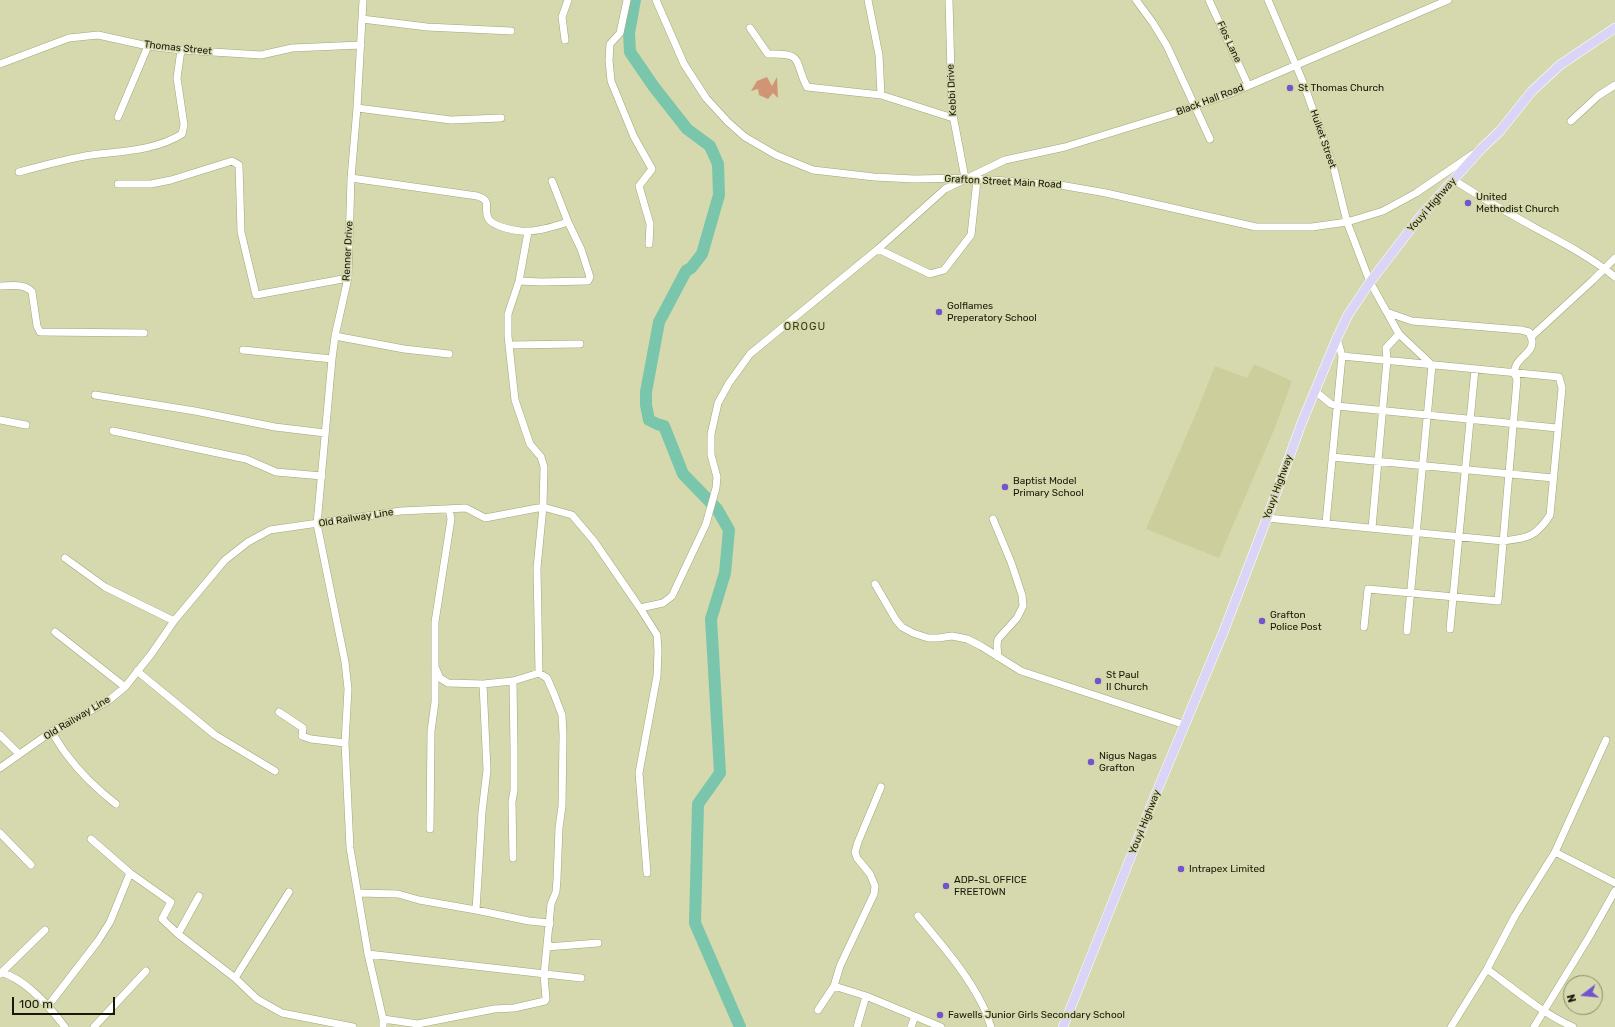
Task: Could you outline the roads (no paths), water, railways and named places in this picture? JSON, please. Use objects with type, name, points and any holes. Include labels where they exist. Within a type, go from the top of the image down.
[{"type":"main road","name":"Youyi Highway","points":[[1063,1027],[1267,518],[1302,422],[1348,315],[1370,282],[1419,218],[1482,148],[1500,131],[1532,91],[1560,65],[1615,28]]},
{"type":"street","name":"Renner Drive","points":[[363,0],[357,108],[350,178],[348,278],[335,336],[332,359],[317,524],[345,662],[348,689],[345,743],[350,848],[359,893],[368,954],[383,1019],[383,1027]]},
{"type":"street","points":[[565,40],[562,17],[568,0]]},
{"type":"street","points":[[627,0],[620,33],[610,44],[609,60],[611,82],[634,136],[652,170],[639,186],[650,224],[649,244]]},
{"type":"street","name":"Grafton Street Main Road","points":[[656,0],[684,64],[706,98],[728,122],[745,138],[776,155],[813,170],[840,174],[914,179],[965,178],[1060,185],[1106,193],[1256,227],[1312,227],[1347,222],[1383,211],[1397,204],[1482,148]]},
{"type":"street","points":[[868,0],[879,55],[881,95]]},
{"type":"street","name":"Kebbi Drive","points":[[949,0],[952,110],[965,178]]},
{"type":"street","points":[[1136,0],[1153,23],[1167,46],[1210,139]]},
{"type":"street","name":"Fios Lane","points":[[1209,0],[1248,85]]},
{"type":"street","name":"Hulket Street","points":[[1268,0],[1297,64],[1334,169],[1347,222],[1370,282],[1400,334],[1432,365]]},
{"type":"street","name":"Black Hall Road","points":[[640,608],[664,603],[672,596],[706,524],[716,488],[716,477],[711,454],[711,434],[718,403],[729,382],[750,354],[878,249],[945,189],[1004,160],[1065,147],[1195,106],[1448,0]]},
{"type":"street","points":[[362,19],[427,27],[511,31]]},
{"type":"street","points":[[750,28],[768,54],[793,56],[796,59],[799,63],[807,87],[881,95],[953,118]]},
{"type":"street","name":"Thomas Street","points":[[0,64],[69,38],[98,35],[148,46],[181,50],[261,55],[292,48],[361,45]]},
{"type":"street","points":[[118,117],[148,46]]},
{"type":"street","points":[[19,172],[84,156],[139,150],[173,139],[182,134],[184,125],[177,78],[181,50]]},
{"type":"street","points":[[1571,121],[1598,96],[1615,85]]},
{"type":"street","points":[[357,108],[451,120],[501,118]]},
{"type":"street","points":[[118,184],[158,183],[232,161],[239,165],[241,232],[256,295],[348,278]]},
{"type":"street","points":[[350,178],[484,198],[487,202],[488,218],[498,226],[528,232],[568,222]]},
{"type":"street","points":[[878,249],[930,274],[944,270],[971,235],[977,180]]},
{"type":"street","points":[[1454,180],[1488,202],[1574,249],[1605,268],[1615,277]]},
{"type":"street","points":[[519,280],[541,282],[588,281],[590,277],[583,255],[552,181]]},
{"type":"street","points":[[528,232],[519,280],[508,314],[509,345],[515,400],[530,444],[541,457],[544,467],[543,507],[537,568],[539,673]]},
{"type":"street","points":[[1531,336],[1615,258]]},
{"type":"street","points":[[0,286],[23,286],[29,288],[32,292],[37,326],[40,332],[144,333]]},
{"type":"street","points":[[1364,627],[1368,589],[1498,601],[1514,424],[1517,380],[1514,373],[1515,367],[1520,359],[1532,346],[1529,332],[1521,330],[1412,321],[1389,313]]},
{"type":"street","points":[[1372,528],[1387,360],[1386,348],[1400,334]]},
{"type":"street","points":[[335,336],[404,349],[449,354]]},
{"type":"street","points":[[1326,523],[1342,356],[1337,338]]},
{"type":"street","points":[[509,345],[580,344]]},
{"type":"street","points":[[243,350],[332,359]]},
{"type":"street","points":[[1267,518],[1503,541],[1525,538],[1542,528],[1550,515],[1557,428],[1562,388],[1559,377],[1342,356]]},
{"type":"street","points":[[1407,631],[1432,365]]},
{"type":"street","points":[[1450,629],[1474,369]]},
{"type":"street","points":[[1315,391],[1331,404],[1337,406],[1557,428]]},
{"type":"street","points":[[95,395],[195,411],[275,427],[325,433]]},
{"type":"street","points":[[0,420],[26,425]]},
{"type":"street","points":[[113,431],[246,459],[276,472],[322,476]]},
{"type":"street","points":[[1332,457],[1553,478]]},
{"type":"street","name":"Old Railway Line","points":[[0,768],[51,732],[92,710],[125,687],[152,653],[174,621],[225,560],[248,542],[270,530],[401,511],[466,508],[485,518],[543,507],[572,515],[594,540],[657,635],[657,676],[639,773],[647,873]]},
{"type":"street","points":[[430,829],[431,731],[436,702],[435,622],[451,519],[449,509]]},
{"type":"street","points":[[993,519],[1011,562],[1022,595],[1023,606],[1017,618],[998,639],[998,657]]},
{"type":"street","points":[[65,558],[105,587],[174,621]]},
{"type":"street","points":[[875,584],[896,620],[908,630],[928,638],[958,636],[981,646],[1021,671],[1185,725]]},
{"type":"street","points":[[55,632],[125,687]]},
{"type":"street","points":[[383,1019],[418,1024],[494,1009],[514,1008],[545,1001],[546,992],[544,975],[551,904],[556,892],[559,828],[562,806],[562,715],[547,678],[539,673],[513,681],[483,684],[448,683],[440,678],[435,667]]},
{"type":"street","points":[[137,671],[215,735],[275,771]]},
{"type":"street","points":[[513,681],[513,858]]},
{"type":"street","points":[[476,910],[482,812],[487,770],[483,684]]},
{"type":"street","points":[[279,712],[303,728],[302,736],[311,739],[345,743]]},
{"type":"street","points":[[51,732],[81,772],[99,791],[116,804]]},
{"type":"street","points":[[0,735],[19,754]]},
{"type":"street","points":[[1451,1027],[1487,969],[1515,916],[1555,852],[1606,740]]},
{"type":"street","points":[[818,1010],[834,986],[840,966],[874,894],[875,886],[870,874],[857,858],[856,852],[858,842],[881,787]]},
{"type":"street","points":[[0,833],[31,865]]},
{"type":"street","points":[[91,839],[130,873],[171,902],[162,920],[235,978],[258,999],[282,1013],[352,1027]]},
{"type":"street","points":[[1555,852],[1615,883]]},
{"type":"street","points":[[48,1006],[98,941],[110,922],[130,873]]},
{"type":"street","points":[[1534,1027],[1615,891]]},
{"type":"street","points":[[235,978],[289,892]]},
{"type":"street","points":[[359,893],[398,894],[419,900],[529,921],[550,923]]},
{"type":"street","points":[[178,934],[199,896]]},
{"type":"street","points":[[918,916],[948,951],[983,1004],[991,1027]]},
{"type":"street","points":[[0,972],[45,930]]},
{"type":"street","points":[[547,947],[598,943]]},
{"type":"street","points":[[368,954],[581,978]]},
{"type":"street","points":[[1487,969],[1544,1010],[1562,1022],[1573,1027]]},
{"type":"street","points":[[94,1027],[146,971]]},
{"type":"street","points":[[0,972],[8,974],[21,983],[48,1006],[65,1027]]},
{"type":"street","points":[[834,986],[866,996],[941,1027]]},
{"type":"street","points":[[857,1027],[866,996]]},
{"type":"street","points":[[911,1027],[915,1016]]},
{"type":"waterway","points":[[635,0],[629,33],[630,52],[654,87],[687,129],[710,146],[718,164],[719,195],[702,254],[691,268],[686,271],[659,322],[646,392],[646,405],[649,420],[664,426],[683,474],[717,509],[729,530],[725,573],[711,619],[720,773],[698,804],[695,923],[740,1027]]},
{"type":"place","name":"St Thomas Church","points":[[1290,88]]},
{"type":"place","name":"United Methodist Church","points":[[1468,203]]},
{"type":"place","name":"Golflames Preperatory School","points":[[939,312]]},
{"type":"place","name":"Baptist Model Primary School","points":[[1005,487]]},
{"type":"place","name":"Grafton Police Post","points":[[1262,621]]},
{"type":"place","name":"St Paul II Church","points":[[1098,681]]},
{"type":"place","name":"Nigus Nagas Grafton","points":[[1091,762]]},
{"type":"place","name":"Intrapex Limited","points":[[1181,869]]},
{"type":"place","name":"ADP-SL OFFICE FREETOWN","points":[[946,886]]},
{"type":"place","name":"Fawells Junior Girls Secondary School","points":[[940,1015]]},
{"type":"district","name":"OROGU","points":[[805,327]]}]
